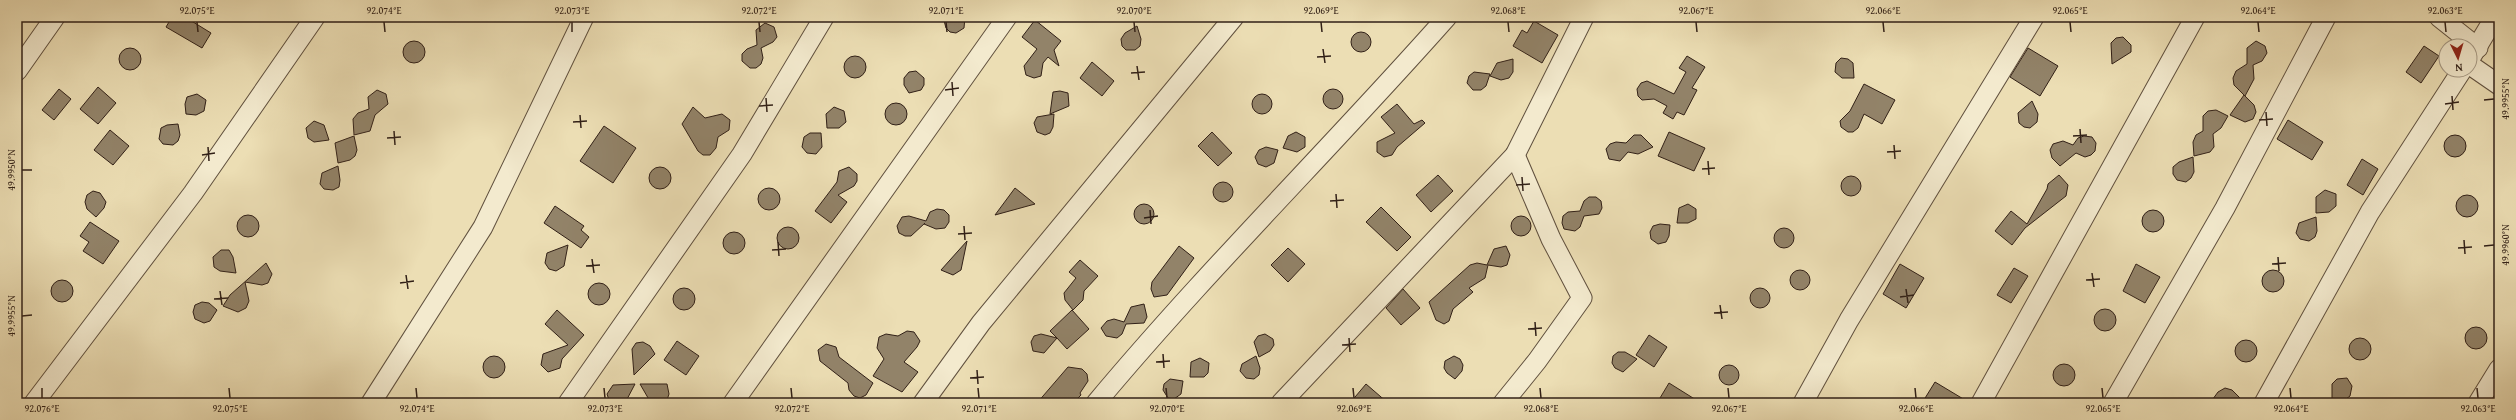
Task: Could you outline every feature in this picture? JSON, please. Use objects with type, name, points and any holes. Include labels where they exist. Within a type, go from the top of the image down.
[{"type":"street","points":[[17,71],[55,17]]},
{"type":"street","points":[[34,403],[193,193],[315,17]]},
{"type":"street","points":[[371,403],[483,227],[584,17]]},
{"type":"street","points":[[568,403],[742,154],[824,17]]},
{"type":"street","points":[[734,403],[1007,17]]},
{"type":"street","points":[[923,403],[981,323],[1234,17]]},
{"type":"street","points":[[1096,403],[1230,252],[1375,99],[1447,17]]},
{"type":"street","points":[[1280,403],[1515,156],[1584,17]]},
{"type":"street","points":[[1803,403],[1849,320],[2034,17]]},
{"type":"street","points":[[1981,403],[2195,17]]},
{"type":"street","points":[[2113,403],[2225,208],[2326,17]]},
{"type":"street","points":[[2439,17],[2459,38]]},
{"type":"street","points":[[2478,46],[2495,17]]},
{"type":"street","points":[[2478,71],[2499,85]]},
{"type":"street","points":[[2264,403],[2370,212],[2457,78]]},
{"type":"street","points":[[1503,403],[1537,361],[1582,298],[1551,239],[1515,156]]},
{"type":"street","points":[[2478,403],[2499,369]]},
{"type":"building","points":[[172,17],[185,17],[211,33],[202,48],[166,27]]},
{"type":"building","points":[[943,17],[965,17],[964,28],[956,33],[950,32],[946,28]]},
{"type":"building","points":[[1035,20],[1061,41],[1054,50],[1059,66],[1048,57],[1043,63],[1041,76],[1034,78],[1026,75],[1024,66],[1037,49],[1022,37]]},
{"type":"building","points":[[1534,21],[1558,35],[1542,63],[1513,46],[1522,30],[1527,33]]},
{"type":"building","points":[[765,23],[774,27],[777,37],[773,42],[761,48],[763,58],[761,64],[756,68],[750,68],[742,61],[742,54],[747,49],[757,45],[756,30]]},
{"type":"building","points":[[1137,26],[1141,39],[1140,46],[1135,50],[1126,50],[1122,46],[1121,39],[1125,33]]},
{"type":"building","points":[[1361,32],[1368,35],[1371,42],[1368,49],[1361,52],[1354,49],[1351,42],[1354,35]]},
{"type":"building","points":[[2123,37],[2131,45],[2131,52],[2112,64],[2111,43],[2116,38]]},
{"type":"building","points":[[414,41],[422,44],[425,52],[422,60],[414,63],[406,60],[403,52],[406,44]]},
{"type":"building","points":[[2256,41],[2265,46],[2267,53],[2262,61],[2253,65],[2254,79],[2245,96],[2234,85],[2233,78],[2236,71],[2247,64],[2247,48]]},
{"type":"building","points":[[2424,46],[2438,55],[2421,83],[2406,72]]},
{"type":"building","points":[[130,48],[138,51],[141,59],[138,67],[130,70],[122,67],[119,59],[122,51]]},
{"type":"building","points":[[2028,48],[2058,66],[2040,96],[2010,77]]},
{"type":"building","points":[[855,56],[863,59],[866,67],[863,75],[855,78],[847,75],[844,67],[847,59]]},
{"type":"building","points":[[1687,56],[1705,67],[1692,88],[1697,90],[1684,115],[1677,112],[1673,119],[1663,113],[1667,106],[1654,99],[1642,100],[1638,96],[1637,89],[1641,83],[1647,81],[1674,94],[1686,72],[1679,68]]},
{"type":"building","points":[[1841,58],[1848,59],[1853,63],[1854,78],[1842,78],[1835,72],[1836,63]]},
{"type":"building","points":[[1513,59],[1513,72],[1509,78],[1501,80],[1490,76],[1497,63]]},
{"type":"building","points":[[1092,62],[1114,81],[1102,96],[1080,78]]},
{"type":"building","points":[[916,71],[924,78],[924,85],[921,90],[909,93],[904,85],[904,78],[909,72]]},
{"type":"building","points":[[1474,72],[1490,74],[1486,86],[1481,90],[1473,90],[1467,83],[1469,76]]},
{"type":"building","points":[[1864,84],[1895,100],[1882,124],[1864,114],[1858,128],[1853,132],[1848,132],[1841,127],[1840,121],[1850,111]]},
{"type":"building","points":[[98,87],[116,103],[98,124],[80,109]]},
{"type":"building","points":[[59,89],[71,99],[54,120],[42,110]]},
{"type":"building","points":[[1333,89],[1340,92],[1343,99],[1340,106],[1333,109],[1326,106],[1323,99],[1326,92]]},
{"type":"building","points":[[377,90],[386,94],[388,104],[375,115],[370,131],[354,135],[353,119],[358,113],[369,109],[368,97]]},
{"type":"building","points":[[1060,91],[1068,93],[1069,106],[1050,114],[1053,92]]},
{"type":"building","points":[[197,94],[206,100],[204,111],[196,115],[186,114],[185,104],[187,97]]},
{"type":"building","points":[[1262,94],[1269,97],[1272,104],[1269,111],[1262,114],[1255,111],[1252,104],[1255,97]]},
{"type":"building","points":[[2244,95],[2254,105],[2256,112],[2253,119],[2245,122],[2230,115]]},
{"type":"building","points":[[2032,101],[2038,114],[2037,122],[2030,128],[2024,127],[2019,123],[2018,113]]},
{"type":"building","points":[[896,103],[904,106],[907,114],[904,122],[896,125],[888,122],[885,114],[888,106]]},
{"type":"building","points":[[1397,104],[1414,124],[1422,120],[1425,123],[1397,147],[1392,155],[1384,157],[1377,152],[1377,142],[1395,133],[1381,117]]},
{"type":"building","points":[[693,107],[705,118],[722,114],[730,120],[729,130],[718,137],[716,148],[710,155],[703,155],[698,151],[682,124]]},
{"type":"building","points":[[834,107],[844,111],[846,122],[839,128],[827,128],[826,114]]},
{"type":"building","points":[[2216,110],[2228,116],[2221,128],[2213,134],[2214,147],[2210,152],[2194,156],[2193,142],[2196,135],[2203,131],[2203,116],[2208,111]]},
{"type":"building","points":[[1054,114],[1053,127],[1050,133],[1045,135],[1037,132],[1034,123],[1037,117]]},
{"type":"building","points":[[2288,120],[2323,142],[2312,160],[2277,139]]},
{"type":"building","points":[[314,121],[324,125],[329,140],[314,142],[308,138],[306,128]]},
{"type":"building","points":[[178,124],[180,135],[178,141],[173,145],[163,144],[159,139],[161,128],[167,125]]},
{"type":"building","points":[[604,126],[636,148],[613,183],[580,161]]},
{"type":"building","points":[[110,130],[129,146],[113,165],[94,150]]},
{"type":"building","points":[[1212,132],[1232,153],[1218,166],[1198,146]]},
{"type":"building","points":[[1296,132],[1305,137],[1305,147],[1297,152],[1283,148],[1288,136]]},
{"type":"building","points":[[1669,132],[1705,148],[1694,171],[1658,156]]},
{"type":"building","points":[[810,133],[821,133],[822,147],[816,154],[807,153],[802,147],[804,137]]},
{"type":"building","points":[[1634,135],[1641,135],[1653,147],[1638,154],[1628,152],[1620,161],[1609,159],[1606,149],[1610,144],[1616,142],[1626,143]]},
{"type":"building","points":[[2455,135],[2463,138],[2466,146],[2463,154],[2455,157],[2447,154],[2444,146],[2447,138]]},
{"type":"building","points":[[354,136],[357,150],[355,156],[350,160],[338,163],[335,143]]},
{"type":"building","points":[[2084,136],[2092,137],[2096,143],[2095,151],[2091,155],[2085,157],[2076,153],[2060,166],[2052,158],[2050,150],[2053,144],[2063,141],[2073,145],[2078,138]]},
{"type":"building","points":[[1266,147],[1278,150],[1274,163],[1266,167],[1258,164],[1255,157],[1259,150]]},
{"type":"building","points":[[2193,157],[2194,172],[2191,178],[2186,182],[2177,180],[2173,174],[2173,167],[2179,162]]},
{"type":"building","points":[[2362,159],[2378,169],[2363,195],[2347,185]]},
{"type":"building","points":[[338,166],[340,180],[339,187],[333,190],[324,189],[320,184],[322,173]]},
{"type":"building","points":[[660,167],[664,168],[670,174],[670,182],[664,188],[660,189],[656,188],[650,182],[649,178],[650,174],[656,168]]},
{"type":"building","points":[[849,167],[857,174],[857,181],[854,186],[838,195],[847,202],[831,223],[815,211],[837,182],[839,171]]},
{"type":"building","points":[[1438,175],[1453,191],[1431,212],[1416,195]]},
{"type":"building","points":[[2059,175],[2068,185],[2066,196],[2025,228],[2012,245],[1995,231],[2011,211],[2027,224],[2047,189],[2048,184]]},
{"type":"building","points":[[1851,176],[1858,179],[1861,186],[1858,193],[1851,196],[1844,193],[1841,186],[1844,179]]},
{"type":"building","points":[[1223,182],[1230,185],[1233,192],[1230,199],[1223,202],[1216,199],[1213,192],[1216,185]]},
{"type":"building","points":[[769,188],[777,191],[780,199],[777,207],[769,210],[761,207],[758,199],[761,191]]},
{"type":"building","points":[[1015,188],[1035,204],[995,215]]},
{"type":"building","points":[[2325,190],[2336,194],[2336,206],[2329,212],[2316,213],[2316,197]]},
{"type":"building","points":[[93,191],[100,193],[106,202],[104,208],[96,217],[87,209],[85,202],[87,195]]},
{"type":"building","points":[[2467,195],[2475,198],[2478,206],[2475,214],[2467,217],[2459,214],[2456,206],[2459,198]]},
{"type":"building","points":[[1589,197],[1596,197],[1601,201],[1602,208],[1599,214],[1584,216],[1580,227],[1575,231],[1564,229],[1562,223],[1563,216],[1568,212],[1580,211],[1584,201]]},
{"type":"building","points":[[1144,204],[1151,207],[1154,214],[1151,221],[1144,224],[1137,221],[1134,214],[1137,207]]},
{"type":"building","points":[[1688,204],[1696,209],[1696,219],[1688,223],[1677,223],[1679,208]]},
{"type":"building","points":[[555,206],[584,226],[581,230],[589,237],[581,248],[544,223]]},
{"type":"building","points":[[1381,207],[1411,237],[1397,251],[1366,222]]},
{"type":"building","points":[[937,209],[944,210],[949,215],[949,222],[945,228],[936,229],[924,224],[925,223],[911,236],[905,236],[899,233],[897,226],[902,217],[909,216],[926,221],[930,212]]},
{"type":"building","points":[[2153,210],[2161,213],[2164,221],[2161,229],[2153,232],[2145,229],[2142,221],[2145,213]]},
{"type":"building","points":[[248,215],[256,218],[259,226],[256,234],[248,237],[240,234],[237,226],[240,218]]},
{"type":"building","points":[[1521,216],[1528,219],[1531,226],[1528,233],[1521,236],[1514,233],[1511,226],[1514,219]]},
{"type":"building","points":[[2316,217],[2317,231],[2315,237],[2309,241],[2300,239],[2296,233],[2299,223]]},
{"type":"building","points":[[90,222],[119,241],[103,264],[83,251],[89,242],[80,236]]},
{"type":"building","points":[[1660,224],[1670,225],[1669,236],[1666,242],[1658,244],[1651,239],[1650,232],[1653,226]]},
{"type":"building","points":[[788,227],[796,230],[799,238],[796,246],[788,249],[780,246],[777,238],[780,230]]},
{"type":"building","points":[[1784,228],[1791,231],[1794,238],[1791,245],[1784,248],[1777,245],[1774,238],[1777,231]]},
{"type":"building","points":[[734,232],[742,235],[745,243],[742,251],[734,254],[726,251],[723,243],[726,235]]},
{"type":"building","points":[[967,241],[961,270],[953,275],[941,270]]},
{"type":"building","points":[[568,245],[564,266],[556,271],[549,269],[545,263],[547,253]]},
{"type":"building","points":[[1179,246],[1194,258],[1167,295],[1154,297],[1151,289],[1152,282]]},
{"type":"building","points":[[1506,246],[1510,255],[1507,265],[1501,267],[1488,265],[1485,278],[1469,288],[1473,292],[1453,309],[1449,321],[1444,324],[1436,320],[1429,302],[1470,265],[1477,263],[1487,265],[1494,249]]},
{"type":"building","points":[[1288,248],[1305,264],[1288,282],[1271,265]]},
{"type":"building","points":[[221,250],[229,250],[233,257],[236,273],[220,271],[214,267],[213,257]]},
{"type":"building","points":[[1080,260],[1098,276],[1084,291],[1083,300],[1073,310],[1065,300],[1064,293],[1076,278],[1069,272]]},
{"type":"building","points":[[266,263],[272,274],[268,283],[262,285],[245,282],[249,301],[246,308],[238,312],[223,306],[230,295]]},
{"type":"building","points":[[1900,264],[1924,278],[1906,308],[1883,294]]},
{"type":"building","points":[[2136,264],[2160,277],[2145,303],[2123,291]]},
{"type":"building","points":[[2014,268],[2028,276],[2011,303],[1997,295]]},
{"type":"building","points":[[1800,270],[1807,273],[1810,280],[1807,287],[1800,290],[1793,287],[1790,280],[1793,273]]},
{"type":"building","points":[[2273,270],[2281,273],[2284,281],[2281,289],[2273,292],[2265,289],[2262,281],[2265,273]]},
{"type":"building","points":[[62,280],[70,283],[73,291],[70,299],[62,302],[54,299],[51,291],[54,283]]},
{"type":"building","points":[[599,283],[607,286],[610,294],[607,302],[599,305],[591,302],[588,294],[591,286]]},
{"type":"building","points":[[684,288],[688,289],[694,295],[694,303],[688,309],[684,310],[680,309],[674,303],[673,299],[674,295],[680,289]]},
{"type":"building","points":[[1760,288],[1767,291],[1770,298],[1767,305],[1760,308],[1753,305],[1750,298],[1753,291]]},
{"type":"building","points":[[1403,289],[1420,308],[1401,325],[1386,308]]},
{"type":"building","points":[[202,302],[209,303],[217,310],[210,321],[204,323],[195,319],[193,312],[195,305]]},
{"type":"building","points":[[1144,304],[1147,317],[1144,323],[1126,324],[1122,334],[1117,338],[1106,336],[1101,328],[1107,321],[1114,319],[1124,322],[1131,307]]},
{"type":"building","points":[[2105,309],[2113,312],[2116,320],[2113,328],[2105,331],[2097,328],[2094,320],[2097,312]]},
{"type":"building","points":[[557,310],[584,335],[562,359],[560,368],[548,372],[541,365],[543,354],[568,345],[545,324]]},
{"type":"building","points":[[1072,310],[1089,329],[1067,349],[1050,331]]},
{"type":"building","points":[[2476,327],[2484,330],[2487,338],[2484,346],[2476,349],[2468,346],[2465,338],[2468,330]]},
{"type":"building","points":[[907,331],[914,332],[920,341],[917,347],[904,362],[918,372],[902,392],[873,376],[884,359],[877,348],[879,337],[886,334],[898,336]]},
{"type":"building","points":[[1041,334],[1057,338],[1044,353],[1033,351],[1031,342],[1034,336]]},
{"type":"building","points":[[1265,334],[1273,339],[1274,345],[1270,351],[1259,357],[1254,342],[1258,336]]},
{"type":"building","points":[[1649,335],[1667,347],[1654,367],[1636,355]]},
{"type":"building","points":[[2360,338],[2368,341],[2371,349],[2368,357],[2360,360],[2352,357],[2349,349],[2352,341]]},
{"type":"building","points":[[2246,340],[2254,343],[2257,351],[2254,359],[2246,362],[2238,359],[2235,351],[2238,343]]},
{"type":"building","points":[[677,341],[699,356],[686,375],[664,360]]},
{"type":"building","points":[[643,342],[650,346],[655,354],[634,375],[632,349],[636,343]]},
{"type":"building","points":[[826,344],[836,347],[839,357],[873,383],[866,395],[860,398],[854,396],[849,390],[848,383],[820,361],[818,350]]},
{"type":"building","points":[[1618,352],[1625,352],[1637,359],[1623,372],[1615,368],[1612,363],[1613,356]]},
{"type":"building","points":[[494,356],[502,359],[505,367],[502,375],[494,378],[486,375],[483,367],[486,359]]},
{"type":"building","points":[[1256,356],[1260,368],[1259,375],[1254,379],[1246,378],[1240,371],[1242,364]]},
{"type":"building","points":[[1454,356],[1460,359],[1463,365],[1462,371],[1455,379],[1447,373],[1444,368],[1445,361]]},
{"type":"building","points":[[1200,358],[1209,363],[1208,373],[1204,377],[1190,377],[1191,362]]},
{"type":"building","points":[[2064,364],[2072,367],[2075,375],[2072,383],[2064,386],[2056,383],[2053,375],[2056,367]]},
{"type":"building","points":[[1729,365],[1736,368],[1739,375],[1736,382],[1729,385],[1722,382],[1719,375],[1722,368]]},
{"type":"building","points":[[1068,367],[1082,369],[1087,374],[1088,381],[1080,393],[1081,395],[1073,403],[1037,403]]},
{"type":"building","points":[[2347,378],[2352,386],[2350,396],[2341,403],[2332,403],[2332,384],[2337,379]]},
{"type":"building","points":[[1170,379],[1183,381],[1181,394],[1174,399],[1168,398],[1163,390],[1164,384]]},
{"type":"building","points":[[1935,382],[1970,403],[1922,403]]},
{"type":"building","points":[[1669,383],[1701,403],[1657,403]]},
{"type":"building","points":[[635,384],[625,403],[610,403],[607,394],[613,385]]},
{"type":"building","points":[[640,384],[667,384],[669,394],[666,403],[651,403]]},
{"type":"building","points":[[1366,384],[1388,403],[1350,403]]},
{"type":"building","points":[[2225,388],[2232,390],[2245,403],[2210,403],[2218,392]]}]
